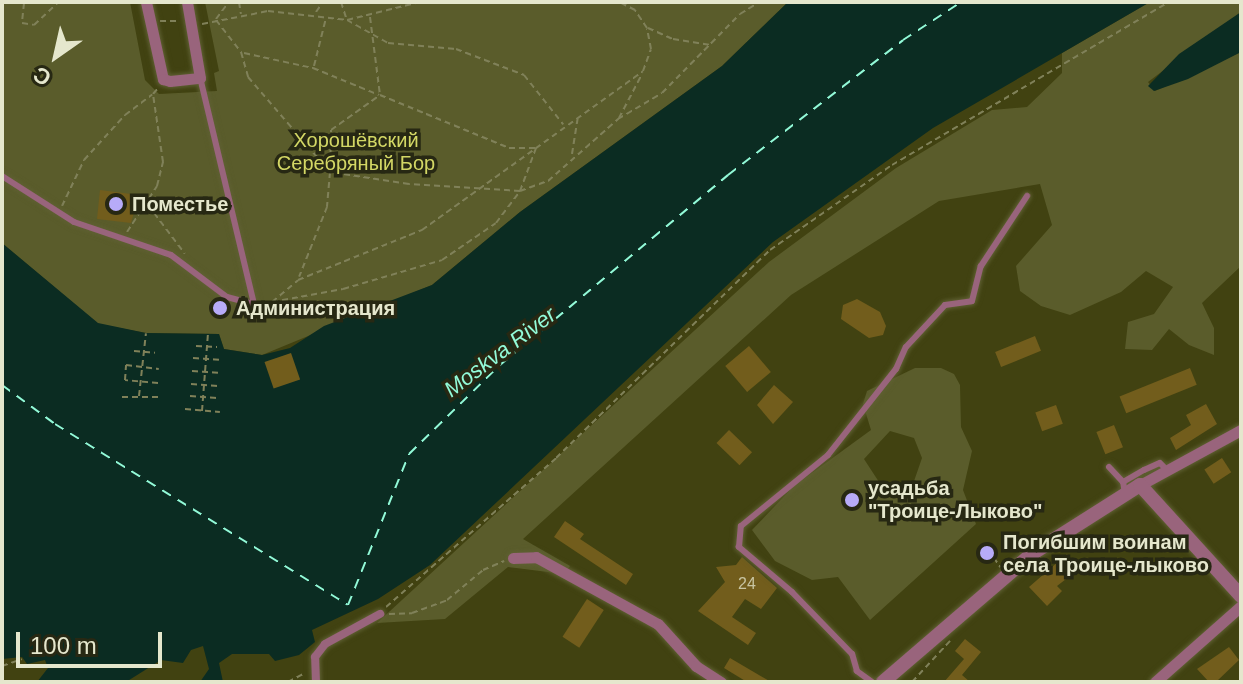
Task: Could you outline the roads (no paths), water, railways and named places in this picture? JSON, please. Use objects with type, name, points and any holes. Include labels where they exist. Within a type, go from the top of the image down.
[{"type":"street","points":[[146,2],[163,79],[200,78],[187,2]]},
{"type":"street","points":[[883,682],[1033,553],[1124,488],[1140,485],[1241,430]]},
{"type":"street","points":[[1140,485],[1241,596]]},
{"type":"street","points":[[513,558],[536,557],[658,624],[696,666],[721,682]]},
{"type":"street","points":[[1155,682],[1241,606]]},
{"type":"street","points":[[316,682],[315,657],[325,644],[380,614]]},
{"type":"lane","points":[[2,176],[59,215],[120,240],[171,255],[227,297],[254,304],[200,78]]},
{"type":"lane","points":[[872,682],[857,671],[852,654],[792,592],[739,547],[741,526],[828,455],[896,369],[906,347],[945,305],[972,301],[981,266],[1027,196]]},
{"type":"lane","points":[[1109,467],[1124,488],[1160,463],[1167,470]]},
{"type":"water","name":"Moskva River","points":[[788,2],[1150,2],[933,128],[773,242],[430,565],[378,599],[312,630],[315,642],[299,655],[275,661],[269,654],[232,654],[219,663],[223,682],[200,682],[209,669],[203,646],[191,650],[183,663],[161,660],[126,682],[37,682],[48,668],[45,660],[27,664],[22,657],[2,659],[2,243],[98,323],[146,333],[219,334],[224,349],[262,355],[290,348],[324,326],[432,285],[520,212],[722,66]]},
{"type":"water","points":[[1241,12],[1241,52],[1188,79],[1154,91],[1148,86],[1179,54]]},
{"type":"place","name":"Поместье","points":[[116,204]]},
{"type":"place","name":"Администрация","points":[[220,308]]},
{"type":"place","name":"усадьба \"Троице-Лыково\"","points":[[852,500]]},
{"type":"place","name":"Погибшим воинам села Троице-лыково","points":[[987,553]]},
{"type":"park label","name":"Хорошёвский Серебряный Бор","points":[[356,152]]}]
